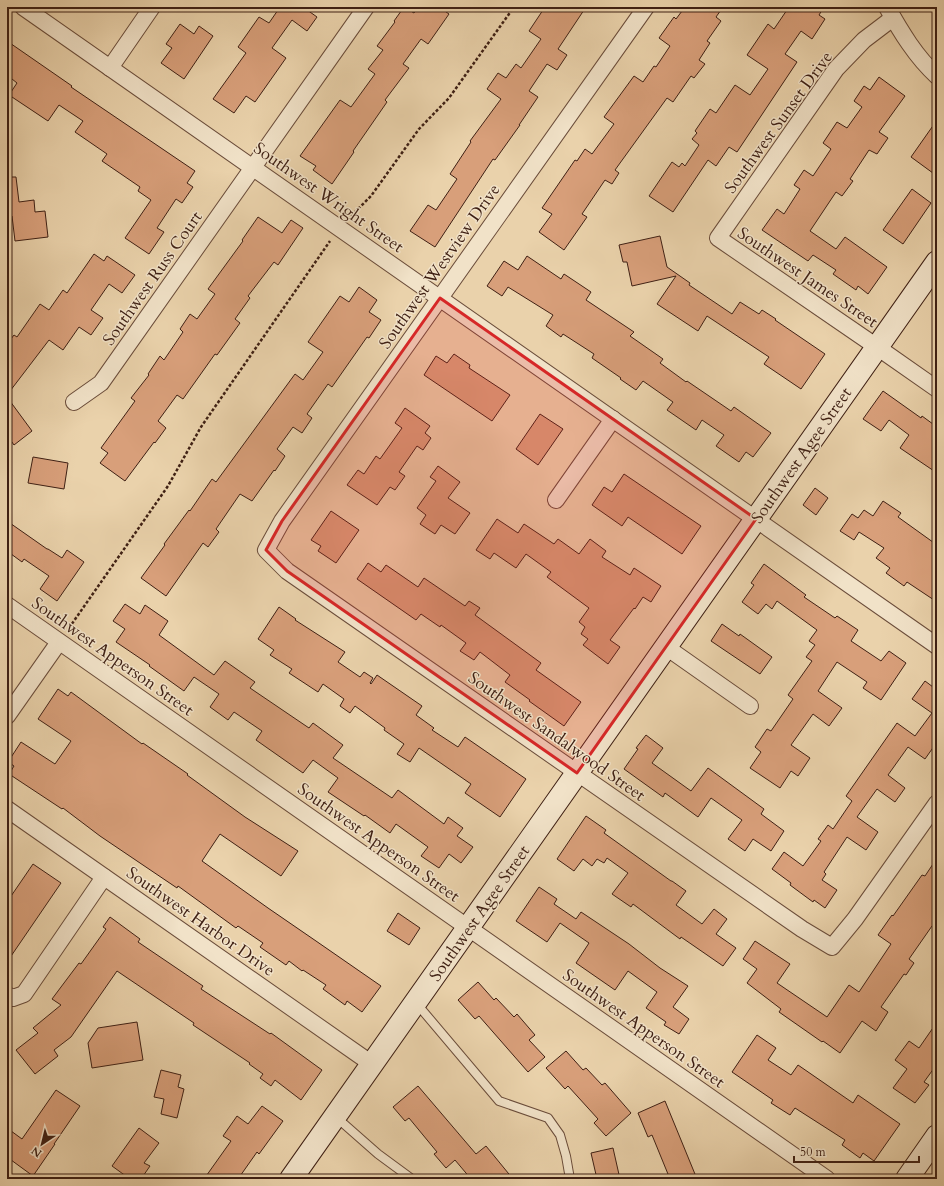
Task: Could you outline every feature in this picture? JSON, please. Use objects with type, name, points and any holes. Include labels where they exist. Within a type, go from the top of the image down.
[{"type":"street","name":"Southwest Wright Street","points":[[24,7],[937,646]]},
{"type":"street","points":[[110,68],[152,7]]},
{"type":"street","name":"Southwest Russ Court","points":[[74,402],[101,383],[366,7]]},
{"type":"street","name":"Southwest Westview Drive","points":[[266,550],[282,521],[646,7]]},
{"type":"street","points":[[890,13],[913,50],[937,76]]},
{"type":"street","name":"Southwest Sunset Drive","points":[[718,238],[836,69],[890,13]]},
{"type":"street","name":"Southwest James Street","points":[[718,238],[937,389]]},
{"type":"street","name":"Southwest Agee Street","points":[[292,1179],[937,262]]},
{"type":"street","points":[[556,500],[613,419]]},
{"type":"street","name":"Southwest Sandalwood Street","points":[[266,550],[287,571],[802,929],[832,946],[855,919],[937,803]]},
{"type":"street","name":"Southwest Apperson Street","points":[[7,605],[827,1179]]},
{"type":"street","points":[[7,716],[59,642]]},
{"type":"street","points":[[666,647],[750,706]]},
{"type":"street","name":"Southwest Harbor Drive","points":[[7,809],[372,1064]]},
{"type":"street","points":[[7,995],[13,998],[24,994],[104,877]]},
{"type":"street","points":[[907,1179],[937,1136]]},
{"type":"lane","points":[[416,1002],[499,1101],[548,1118],[560,1135],[570,1179]]},
{"type":"lane","points":[[336,1116],[378,1154],[412,1179]]},
{"type":"path","points":[[59,642],[168,486],[201,428],[339,228],[371,196],[419,129],[449,98],[514,7]]},
{"type":"highlighted area","points":[[440,298],[756,519],[577,773],[287,571],[266,550],[282,521]]},
{"type":"building","points":[[273,7],[303,7],[317,17],[307,31],[292,20],[272,48],[286,58],[255,102],[246,96],[234,113],[213,99],[246,53],[238,47],[259,17],[269,23],[278,10]]},
{"type":"building","points":[[404,7],[414,13],[418,7],[439,7],[449,14],[428,44],[421,39],[403,64],[409,68],[385,100],[387,102],[332,184],[313,170],[316,166],[300,156],[340,100],[351,107],[375,74],[368,69],[383,50],[377,46]]},
{"type":"building","points":[[545,7],[586,7],[558,49],[567,55],[557,70],[547,64],[529,91],[538,97],[495,160],[493,159],[435,247],[410,231],[428,205],[436,210],[457,179],[450,174],[471,142],[470,141],[501,99],[487,89],[498,73],[506,78],[516,64],[521,68],[541,39],[529,31]]},
{"type":"building","points":[[685,7],[723,7],[716,17],[721,21],[707,41],[710,43],[699,60],[705,64],[694,78],[691,76],[673,102],[667,98],[615,170],[619,173],[612,184],[605,180],[582,214],[587,217],[564,250],[539,232],[552,214],[542,208],[575,160],[577,161],[585,149],[592,154],[614,124],[604,117],[634,76],[643,82],[654,66],[656,67],[670,46],[659,38],[674,17],[676,19]]},
{"type":"building","points":[[789,7],[824,7],[819,15],[825,19],[812,39],[801,31],[785,54],[797,62],[737,152],[729,147],[716,166],[708,160],[673,212],[649,196],[672,162],[679,167],[682,163],[685,166],[699,145],[692,139],[697,133],[695,131],[710,109],[716,113],[735,85],[750,95],[768,69],[747,55],[768,24],[774,29]]},
{"type":"building","points":[[180,24],[194,34],[199,26],[213,36],[184,79],[161,63],[172,48],[166,44]]},
{"type":"building","points":[[7,41],[72,86],[71,87],[195,171],[187,183],[193,187],[182,203],[176,199],[157,228],[164,232],[149,254],[125,238],[151,200],[138,191],[140,187],[102,161],[107,154],[75,132],[83,121],[59,105],[48,121],[9,95],[17,83],[7,75]]},
{"type":"building","points":[[879,77],[905,96],[879,132],[888,138],[877,154],[869,150],[850,179],[853,181],[842,196],[836,192],[810,231],[836,249],[845,237],[887,267],[868,294],[858,286],[856,290],[833,274],[836,270],[813,255],[808,261],[762,230],[777,209],[784,214],[800,189],[794,185],[804,170],[813,176],[831,149],[823,143],[837,122],[847,128],[862,107],[854,101],[864,86],[870,90]]},
{"type":"building","points":[[937,120],[937,176],[911,157]]},
{"type":"building","points":[[7,177],[16,177],[19,202],[34,200],[35,212],[45,211],[48,237],[15,241],[12,216],[7,217]]},
{"type":"building","points":[[912,189],[931,203],[903,244],[883,230]]},
{"type":"building","points":[[258,217],[282,233],[291,220],[303,228],[278,265],[274,262],[248,296],[250,298],[235,319],[240,323],[217,355],[215,354],[183,399],[177,395],[158,421],[166,428],[125,481],[100,463],[108,453],[101,448],[135,401],[131,398],[149,375],[148,374],[160,356],[164,360],[183,332],[180,329],[190,314],[197,319],[215,294],[208,289],[243,241],[242,240]]},
{"type":"building","points":[[660,236],[667,267],[690,283],[689,285],[732,314],[740,302],[759,314],[762,310],[825,354],[801,389],[764,364],[769,357],[707,316],[698,331],[657,304],[676,276],[632,286],[627,262],[623,262],[619,245]]},
{"type":"building","points":[[94,254],[104,261],[107,256],[135,275],[122,293],[109,284],[91,310],[103,318],[91,335],[79,327],[63,350],[49,340],[7,395],[7,344],[14,335],[17,337],[40,304],[49,310],[63,290],[67,293]]},
{"type":"building","points":[[527,256],[561,279],[564,274],[591,292],[586,300],[634,332],[630,336],[663,359],[660,363],[686,382],[687,381],[731,411],[734,407],[771,433],[753,457],[746,452],[739,462],[716,446],[724,435],[702,420],[696,430],[667,410],[673,402],[643,381],[636,390],[592,358],[594,354],[563,334],[561,337],[546,326],[553,315],[508,287],[502,296],[487,286],[504,261],[518,270]]},
{"type":"building","points":[[359,287],[377,300],[369,312],[381,320],[369,338],[367,337],[332,387],[328,384],[307,414],[312,418],[302,433],[293,427],[277,449],[285,456],[252,501],[240,494],[216,529],[219,532],[208,547],[203,543],[166,596],[141,578],[212,479],[216,482],[295,374],[303,380],[323,352],[308,342],[340,296],[349,302]]},
{"type":"building","points":[[454,354],[470,365],[469,368],[510,395],[492,421],[424,375],[436,356],[447,363]]},
{"type":"building","points":[[883,391],[921,418],[922,416],[937,427],[937,473],[900,448],[909,435],[889,420],[881,431],[863,419]]},
{"type":"building","points":[[7,397],[32,431],[14,445],[7,435]]},
{"type":"building","points":[[405,408],[430,426],[425,433],[431,438],[423,450],[417,446],[399,472],[405,476],[395,490],[390,487],[377,505],[347,485],[358,470],[364,474],[376,456],[380,459],[402,428],[395,423]]},
{"type":"building","points":[[540,414],[563,429],[538,465],[516,449]]},
{"type":"building","points":[[33,457],[68,463],[64,489],[28,483]]},
{"type":"building","points":[[438,466],[460,482],[448,498],[470,513],[455,534],[441,525],[435,534],[420,524],[426,515],[417,508],[436,481],[430,477]]},
{"type":"building","points":[[624,474],[701,526],[682,554],[628,517],[622,526],[592,505],[604,487],[612,492]]},
{"type":"building","points":[[815,488],[828,498],[816,515],[803,505]]},
{"type":"building","points":[[883,501],[901,513],[898,517],[937,545],[937,602],[907,582],[904,586],[886,573],[890,568],[876,558],[884,548],[859,532],[854,540],[840,531],[852,514],[858,518],[864,510],[873,516]]},
{"type":"building","points":[[331,511],[359,530],[336,563],[318,551],[321,546],[311,540]]},
{"type":"building","points":[[497,519],[518,533],[524,524],[554,544],[558,539],[579,554],[590,539],[606,551],[602,557],[630,575],[634,568],[661,586],[651,602],[643,597],[610,640],[620,647],[608,664],[583,645],[588,639],[581,634],[585,627],[579,622],[589,608],[547,577],[551,572],[526,554],[516,568],[494,553],[490,559],[476,550]]},
{"type":"building","points":[[7,521],[62,558],[67,550],[84,562],[57,601],[40,589],[49,576],[24,559],[22,562],[7,551]]},
{"type":"building","points":[[368,563],[381,572],[386,565],[418,587],[424,578],[465,606],[469,601],[480,608],[475,615],[541,663],[536,670],[581,702],[564,726],[505,682],[510,675],[480,652],[474,660],[460,651],[466,643],[441,625],[440,627],[421,614],[416,620],[357,579]]},
{"type":"building","points":[[764,564],[806,595],[804,597],[835,618],[837,616],[858,630],[851,641],[881,661],[889,651],[906,663],[881,700],[863,688],[867,682],[837,662],[818,691],[842,708],[829,726],[813,714],[791,745],[810,758],[798,776],[791,771],[780,788],[750,768],[761,752],[755,747],[767,729],[771,731],[793,699],[788,695],[812,661],[806,657],[815,645],[809,641],[817,630],[777,601],[772,609],[766,604],[758,614],[742,602],[754,585],[751,583]]},
{"type":"building","points":[[125,604],[140,614],[145,605],[168,621],[159,635],[214,675],[225,661],[255,682],[250,688],[309,728],[313,723],[343,745],[333,758],[392,798],[398,790],[444,824],[448,817],[463,828],[457,836],[473,847],[461,863],[449,854],[439,868],[421,856],[428,847],[396,824],[390,833],[365,815],[364,816],[328,792],[338,778],[313,760],[303,773],[256,740],[262,731],[234,712],[228,720],[210,707],[219,694],[194,677],[184,691],[149,666],[150,665],[116,642],[125,629],[113,621]]},
{"type":"building","points":[[279,607],[296,619],[295,620],[345,652],[338,662],[360,677],[364,672],[373,678],[370,683],[371,684],[377,675],[422,706],[416,715],[434,728],[432,730],[458,747],[465,737],[526,779],[500,817],[465,793],[471,784],[419,748],[410,762],[397,754],[404,744],[384,730],[385,728],[355,706],[350,713],[340,706],[344,699],[323,684],[318,692],[289,673],[292,669],[270,655],[274,650],[258,639]]},
{"type":"building","points":[[722,624],[739,636],[740,634],[772,657],[760,674],[711,641]]},
{"type":"building","points":[[925,681],[937,690],[937,742],[925,759],[908,747],[888,775],[905,788],[895,802],[877,789],[857,817],[878,832],[866,850],[847,837],[824,872],[826,874],[822,880],[837,890],[825,908],[814,900],[813,902],[772,869],[784,852],[803,866],[821,841],[818,839],[828,825],[833,829],[852,801],[846,796],[897,723],[915,736],[932,713],[912,699]]},
{"type":"building","points":[[58,689],[68,696],[71,692],[142,744],[143,743],[188,774],[187,775],[245,817],[298,851],[281,876],[220,834],[202,861],[381,986],[362,1012],[347,1001],[345,1005],[323,989],[326,985],[303,970],[302,971],[289,961],[286,965],[260,947],[263,943],[238,926],[236,928],[178,886],[177,888],[100,836],[63,808],[62,809],[9,774],[14,766],[8,762],[21,742],[55,764],[71,741],[38,719]]},
{"type":"building","points":[[646,735],[663,748],[652,763],[691,791],[708,768],[764,809],[761,814],[784,831],[771,851],[753,839],[745,851],[728,839],[742,820],[711,798],[698,817],[665,793],[663,797],[624,769],[638,749],[636,748]]},
{"type":"building","points":[[586,816],[606,830],[604,833],[686,891],[676,905],[702,924],[714,909],[727,919],[716,934],[736,948],[723,966],[681,937],[680,939],[633,904],[631,907],[612,894],[628,873],[607,858],[604,863],[597,859],[592,866],[583,859],[574,871],[557,859]]},
{"type":"building","points":[[937,858],[937,929],[932,926],[909,959],[914,963],[906,975],[904,974],[881,1007],[888,1012],[876,1031],[862,1021],[840,1053],[779,1012],[781,1009],[747,983],[757,969],[743,959],[755,941],[790,964],[777,983],[827,1017],[849,985],[859,992],[891,944],[878,935],[922,875],[925,876]]},
{"type":"building","points":[[33,864],[61,883],[7,962],[7,902]]},
{"type":"building","points":[[539,887],[557,899],[554,904],[576,919],[581,912],[688,986],[673,1007],[689,1019],[679,1034],[664,1025],[666,1022],[646,1008],[657,992],[628,971],[615,990],[576,963],[589,943],[560,923],[547,942],[516,921]]},
{"type":"building","points":[[398,913],[420,928],[409,945],[387,931]]},
{"type":"building","points":[[110,917],[140,939],[138,942],[203,986],[201,989],[270,1034],[271,1033],[322,1070],[301,1100],[275,1080],[271,1086],[260,1078],[263,1074],[249,1064],[250,1063],[117,971],[71,1037],[54,1050],[58,1056],[35,1074],[16,1050],[38,1033],[33,1028],[61,1005],[52,999],[79,963],[81,964],[106,929],[103,927]]},
{"type":"building","points":[[478,982],[494,1000],[496,998],[514,1017],[517,1014],[535,1035],[529,1040],[545,1057],[528,1072],[479,1016],[475,1019],[458,1000]]},
{"type":"building","points":[[137,1022],[143,1060],[92,1068],[88,1043],[98,1028]]},
{"type":"building","points":[[937,1022],[937,1064],[924,1082],[929,1085],[915,1103],[893,1088],[907,1069],[895,1060],[909,1041],[919,1048]]},
{"type":"building","points":[[757,1035],[776,1048],[768,1060],[791,1075],[798,1065],[853,1103],[858,1095],[900,1124],[874,1161],[863,1153],[860,1158],[842,1145],[845,1140],[795,1108],[790,1115],[771,1103],[773,1100],[732,1072]]},
{"type":"building","points":[[566,1051],[583,1070],[586,1068],[602,1085],[605,1083],[631,1113],[606,1136],[594,1123],[598,1119],[568,1086],[565,1089],[546,1068]]},
{"type":"building","points":[[161,1070],[181,1075],[178,1087],[184,1089],[177,1118],[161,1114],[164,1099],[154,1097]]},
{"type":"building","points":[[418,1086],[476,1154],[486,1146],[513,1179],[471,1179],[455,1160],[446,1168],[434,1154],[437,1152],[409,1118],[405,1121],[393,1107]]},
{"type":"building","points":[[56,1090],[80,1106],[33,1176],[7,1157],[7,1128],[22,1139]]},
{"type":"building","points":[[665,1101],[697,1179],[670,1179],[652,1135],[648,1137],[638,1113]]},
{"type":"building","points":[[262,1106],[283,1121],[259,1154],[257,1152],[238,1179],[204,1179],[231,1141],[223,1136],[237,1116],[248,1124]]},
{"type":"building","points":[[139,1128],[159,1143],[144,1163],[150,1166],[141,1179],[130,1179],[112,1166]]},
{"type":"building","points":[[613,1148],[620,1179],[597,1179],[591,1153]]}]
